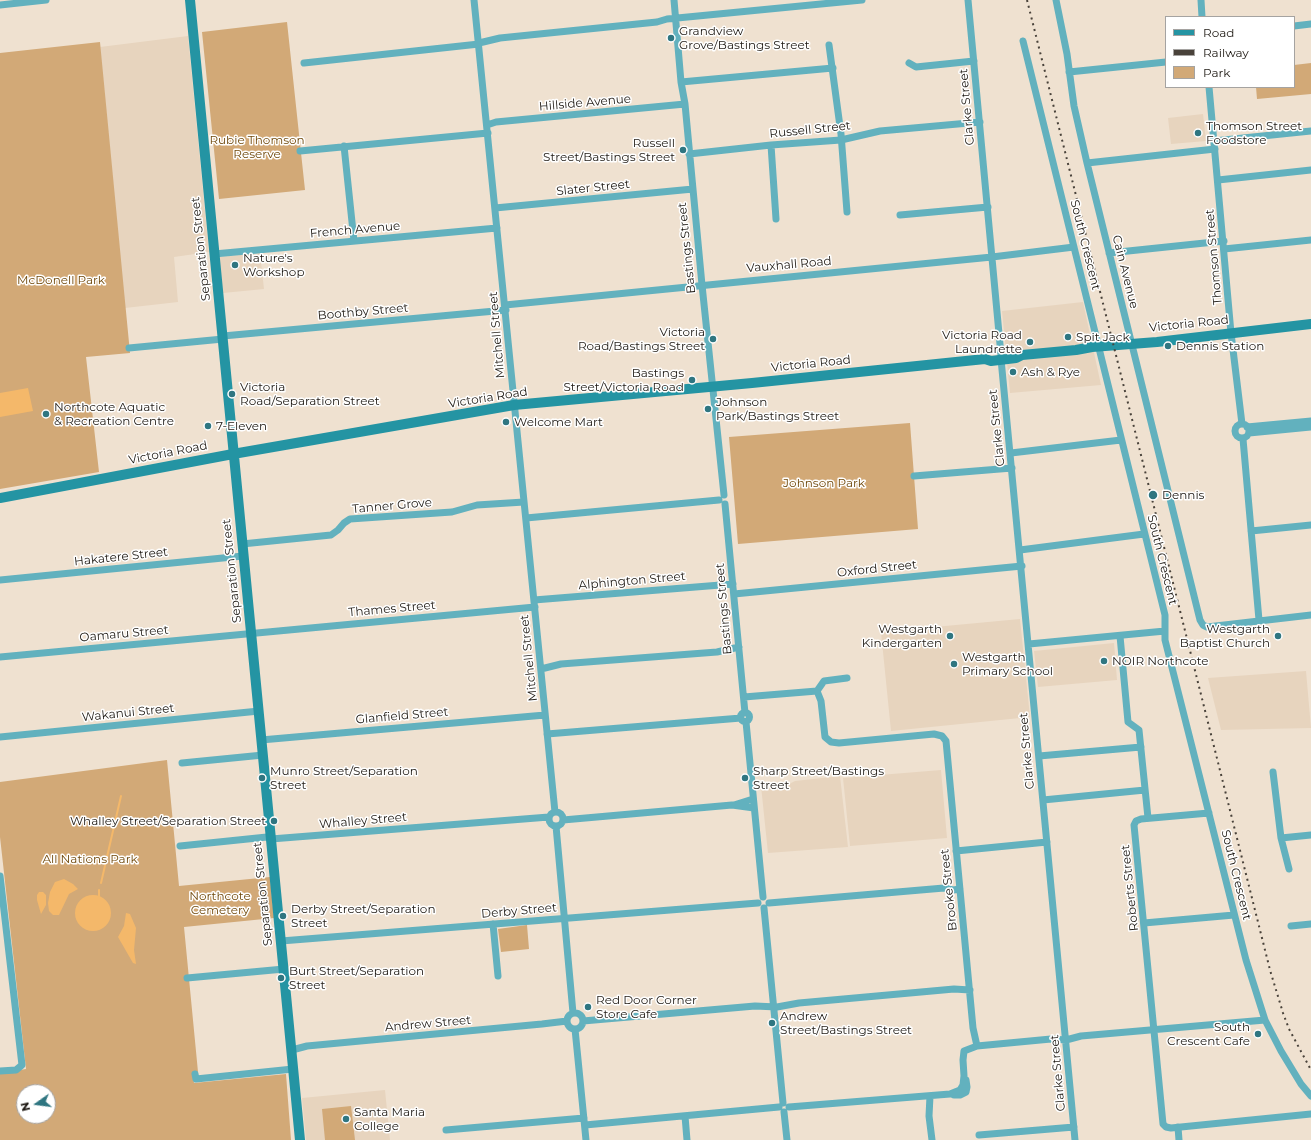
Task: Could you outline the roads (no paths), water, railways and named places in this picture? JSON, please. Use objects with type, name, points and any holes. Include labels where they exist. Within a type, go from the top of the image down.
[{"type":"street","points":[[0,5],[46,0]]},
{"type":"street","name":"Separation Street","points":[[190,0],[300,1140]]},
{"type":"street","name":"Mitchell Street","points":[[474,0],[506,307],[514,405],[541,669],[552,814]]},
{"type":"street","name":"Bastings Street","points":[[674,0],[681,82],[685,104],[723,499],[744,697],[744,717],[754,808],[760,900]]},
{"type":"street","points":[[304,63],[479,42],[500,38],[862,0]]},
{"type":"street","name":"Clarke Street","points":[[968,0],[1075,1140]]},
{"type":"street","name":"Cain Avenue","points":[[1056,0],[1067,54],[1074,106],[1086,163],[1200,618],[1203,625],[1207,626],[1259,620]]},
{"type":"street","points":[[1201,0],[1202,16]]},
{"type":"street","points":[[1295,26],[1311,24]]},
{"type":"street","name":"South Crescent","points":[[1023,41],[1165,615],[1165,640],[1234,915],[1255,992],[1265,1020],[1301,1084],[1311,1096]]},
{"type":"street","points":[[829,45],[841,140],[847,212]]},
{"type":"street","points":[[908,62],[916,67],[974,61]]},
{"type":"street","points":[[1069,72],[1165,62]]},
{"type":"street","points":[[681,82],[833,68]]},
{"type":"street","name":"Thomson Street","points":[[1209,88],[1224,241],[1231,333],[1246,428]]},
{"type":"street","name":"Hillside Avenue","points":[[487,125],[496,122],[685,104]]},
{"type":"street","name":"Russell Street","points":[[689,154],[771,145],[841,140],[880,131],[980,122]]},
{"type":"street","points":[[1214,141],[1311,131]]},
{"type":"street","points":[[300,151],[488,133]]},
{"type":"street","points":[[771,145],[776,219]]},
{"type":"street","points":[[344,146],[354,241]]},
{"type":"street","points":[[1086,163],[1215,149]]},
{"type":"street","points":[[1218,180],[1311,170]]},
{"type":"street","name":"Slater Street","points":[[495,208],[693,189]]},
{"type":"street","points":[[900,215],[988,207]]},
{"type":"street","name":"French Avenue","points":[[214,254],[497,228]]},
{"type":"street","points":[[1224,249],[1311,240]]},
{"type":"street","points":[[1109,253],[1224,241]]},
{"type":"street","name":"Vauxhall Road","points":[[506,307],[702,285],[992,257],[1074,247]]},
{"type":"street","name":"Boothby Street","points":[[129,348],[506,307]]},
{"type":"street","name":"Victoria Road","points":[[0,498],[234,454],[514,405],[985,360],[991,357],[1001,357],[1015,354],[1157,342],[1311,324]]},
{"type":"street","points":[[1246,428],[1311,421]]},
{"type":"street","points":[[1243,439],[1235,433],[1237,426],[1246,428],[1311,427]]},
{"type":"street","points":[[1243,439],[1247,437],[1246,428]]},
{"type":"street","points":[[1243,439],[1259,620],[1311,615]]},
{"type":"street","points":[[1011,453],[1121,440]]},
{"type":"street","points":[[914,476],[1012,468]]},
{"type":"street","points":[[526,518],[723,499]]},
{"type":"street","name":"Tanner Grove","points":[[242,544],[331,535],[350,519],[452,512],[477,505],[524,502]]},
{"type":"street","points":[[1251,531],[1311,525]]},
{"type":"street","points":[[1020,550],[1144,534]]},
{"type":"street","name":"Hakatere Street","points":[[0,580],[244,556]]},
{"type":"street","name":"Oxford Street","points":[[734,594],[1022,566]]},
{"type":"street","name":"Alphington Street","points":[[534,604],[733,584]]},
{"type":"street","name":"Thames Street","points":[[251,633],[534,604]]},
{"type":"street","points":[[1029,644],[1164,631]]},
{"type":"street","name":"Oamaru Street","points":[[0,657],[251,633]]},
{"type":"street","points":[[1120,636],[1128,722],[1139,730],[1148,818],[1209,813]]},
{"type":"street","points":[[541,669],[561,664],[739,650]]},
{"type":"street","points":[[744,697],[818,691],[824,682],[848,678]]},
{"type":"street","name":"Brooke Street","points":[[818,691],[822,701],[825,737],[831,742],[839,743],[939,735],[946,741],[974,1046]]},
{"type":"street","name":"Wakanui Street","points":[[0,737],[259,710]]},
{"type":"street","name":"Glanfield Street","points":[[262,740],[545,715]]},
{"type":"street","points":[[547,734],[744,717]]},
{"type":"street","points":[[1039,756],[1141,748]]},
{"type":"street","points":[[182,763],[263,755]]},
{"type":"street","points":[[1273,772],[1281,838],[1289,869]]},
{"type":"street","points":[[1043,800],[1145,790]]},
{"type":"street","points":[[556,826],[563,820],[732,805],[753,799]]},
{"type":"street","points":[[732,805],[754,808]]},
{"type":"street","points":[[556,826],[550,822],[552,814],[560,814],[563,820]]},
{"type":"street","name":"Whalley Street","points":[[180,846],[267,837],[271,839],[552,814]]},
{"type":"street","name":"Roberts Street","points":[[1148,818],[1136,821],[1134,825],[1163,1124],[1166,1127],[1178,1127]]},
{"type":"street","points":[[556,826],[573,1013]]},
{"type":"street","points":[[1281,838],[1311,835]]},
{"type":"street","points":[[956,851],[1047,842]]},
{"type":"street","points":[[0,876],[22,1066],[16,1070],[0,1071]]},
{"type":"street","points":[[767,906],[944,888],[953,890],[959,887]]},
{"type":"street","points":[[760,900],[767,899],[773,1004],[787,1140]]},
{"type":"street","name":"Derby Street","points":[[281,941],[565,918],[760,900]]},
{"type":"street","points":[[1144,923],[1234,915]]},
{"type":"street","points":[[493,924],[498,976]]},
{"type":"street","points":[[1291,926],[1311,924]]},
{"type":"street","points":[[187,978],[284,969]]},
{"type":"street","points":[[583,1021],[969,988]]},
{"type":"street","points":[[573,1013],[579,1014],[583,1021]]},
{"type":"street","points":[[573,1013],[569,1016],[567,1021],[570,1027],[575,1029]]},
{"type":"street","points":[[446,1130],[684,1116],[950,1094],[962,1088],[964,1076],[963,1048],[1265,1020]]},
{"type":"street","name":"Andrew Street","points":[[292,1050],[306,1046],[567,1021]]},
{"type":"street","points":[[575,1029],[581,1026],[583,1021]]},
{"type":"street","points":[[575,1029],[586,1140]]},
{"type":"street","points":[[195,1078],[293,1069]]},
{"type":"street","points":[[928,1096],[932,1140]]},
{"type":"street","points":[[1179,1140],[1178,1127],[1311,1114]]},
{"type":"street","points":[[684,1116],[687,1140]]},
{"type":"street","points":[[979,1135],[1074,1127]]},
{"type":"waterway","points":[[101,883],[121,796]]},
{"type":"waterway","points":[[99,890],[99,896]]},
{"type":"railway","points":[[1027,0],[1270,970],[1289,1029],[1311,1070]]},
{"type":"place","name":"Grandview Grove/Bastings Street","points":[[671,38]]},
{"type":"place","name":"Thomson Street Foodstore","points":[[1198,133]]},
{"type":"place","name":"Russell Street/Bastings Street","points":[[683,150]]},
{"type":"place","name":"Nature's Workshop","points":[[235,265]]},
{"type":"place","name":"Spit Jack","points":[[1068,337]]},
{"type":"place","name":"Victoria Road/Bastings Street","points":[[713,339]]},
{"type":"place","name":"Victoria Road Laundrette","points":[[1030,342]]},
{"type":"place","name":"Dennis Station","points":[[1168,346]]},
{"type":"place","name":"Ash & Rye","points":[[1013,372]]},
{"type":"place","name":"Bastings Street/Victoria Road","points":[[692,380]]},
{"type":"place","name":"Victoria Road/Separation Street","points":[[232,394]]},
{"type":"place","name":"Johnson Park/Bastings Street","points":[[708,409]]},
{"type":"place","name":"Northcote Aquatic & Recreation Centre","points":[[46,414]]},
{"type":"place","name":"Welcome Mart","points":[[506,422]]},
{"type":"place","name":"7-Eleven","points":[[208,426]]},
{"type":"place","name":"Dennis","points":[[1153,495]]},
{"type":"place","name":"Westgarth Kindergarten","points":[[950,636]]},
{"type":"place","name":"Westgarth Baptist Church","points":[[1278,636]]},
{"type":"place","name":"NOIR Northcote","points":[[1104,661]]},
{"type":"place","name":"Westgarth Primary School","points":[[954,664]]},
{"type":"place","name":"Munro Street/Separation Street","points":[[262,778]]},
{"type":"place","name":"Sharp Street/Bastings Street","points":[[745,778]]},
{"type":"place","name":"Whalley Street/Separation Street","points":[[274,821]]},
{"type":"place","name":"Derby Street/Separation Street","points":[[283,916]]},
{"type":"place","name":"Burt Street/Separation Street","points":[[281,978]]},
{"type":"place","name":"Red Door Corner Store Cafe","points":[[588,1007]]},
{"type":"place","name":"Andrew Street/Bastings Street","points":[[772,1023]]},
{"type":"place","name":"South Crescent Cafe","points":[[1258,1034]]},
{"type":"place","name":"Santa Maria College","points":[[346,1119]]},
{"type":"park label","name":"Rubie Thomson Reserve","points":[[257,147]]},
{"type":"park label","name":"McDonell Park","points":[[61,280]]},
{"type":"park label","name":"Johnson Park","points":[[824,483]]},
{"type":"park label","name":"All Nations Park","points":[[90,859]]},
{"type":"park label","name":"Northcote Cemetery","points":[[220,903]]}]
